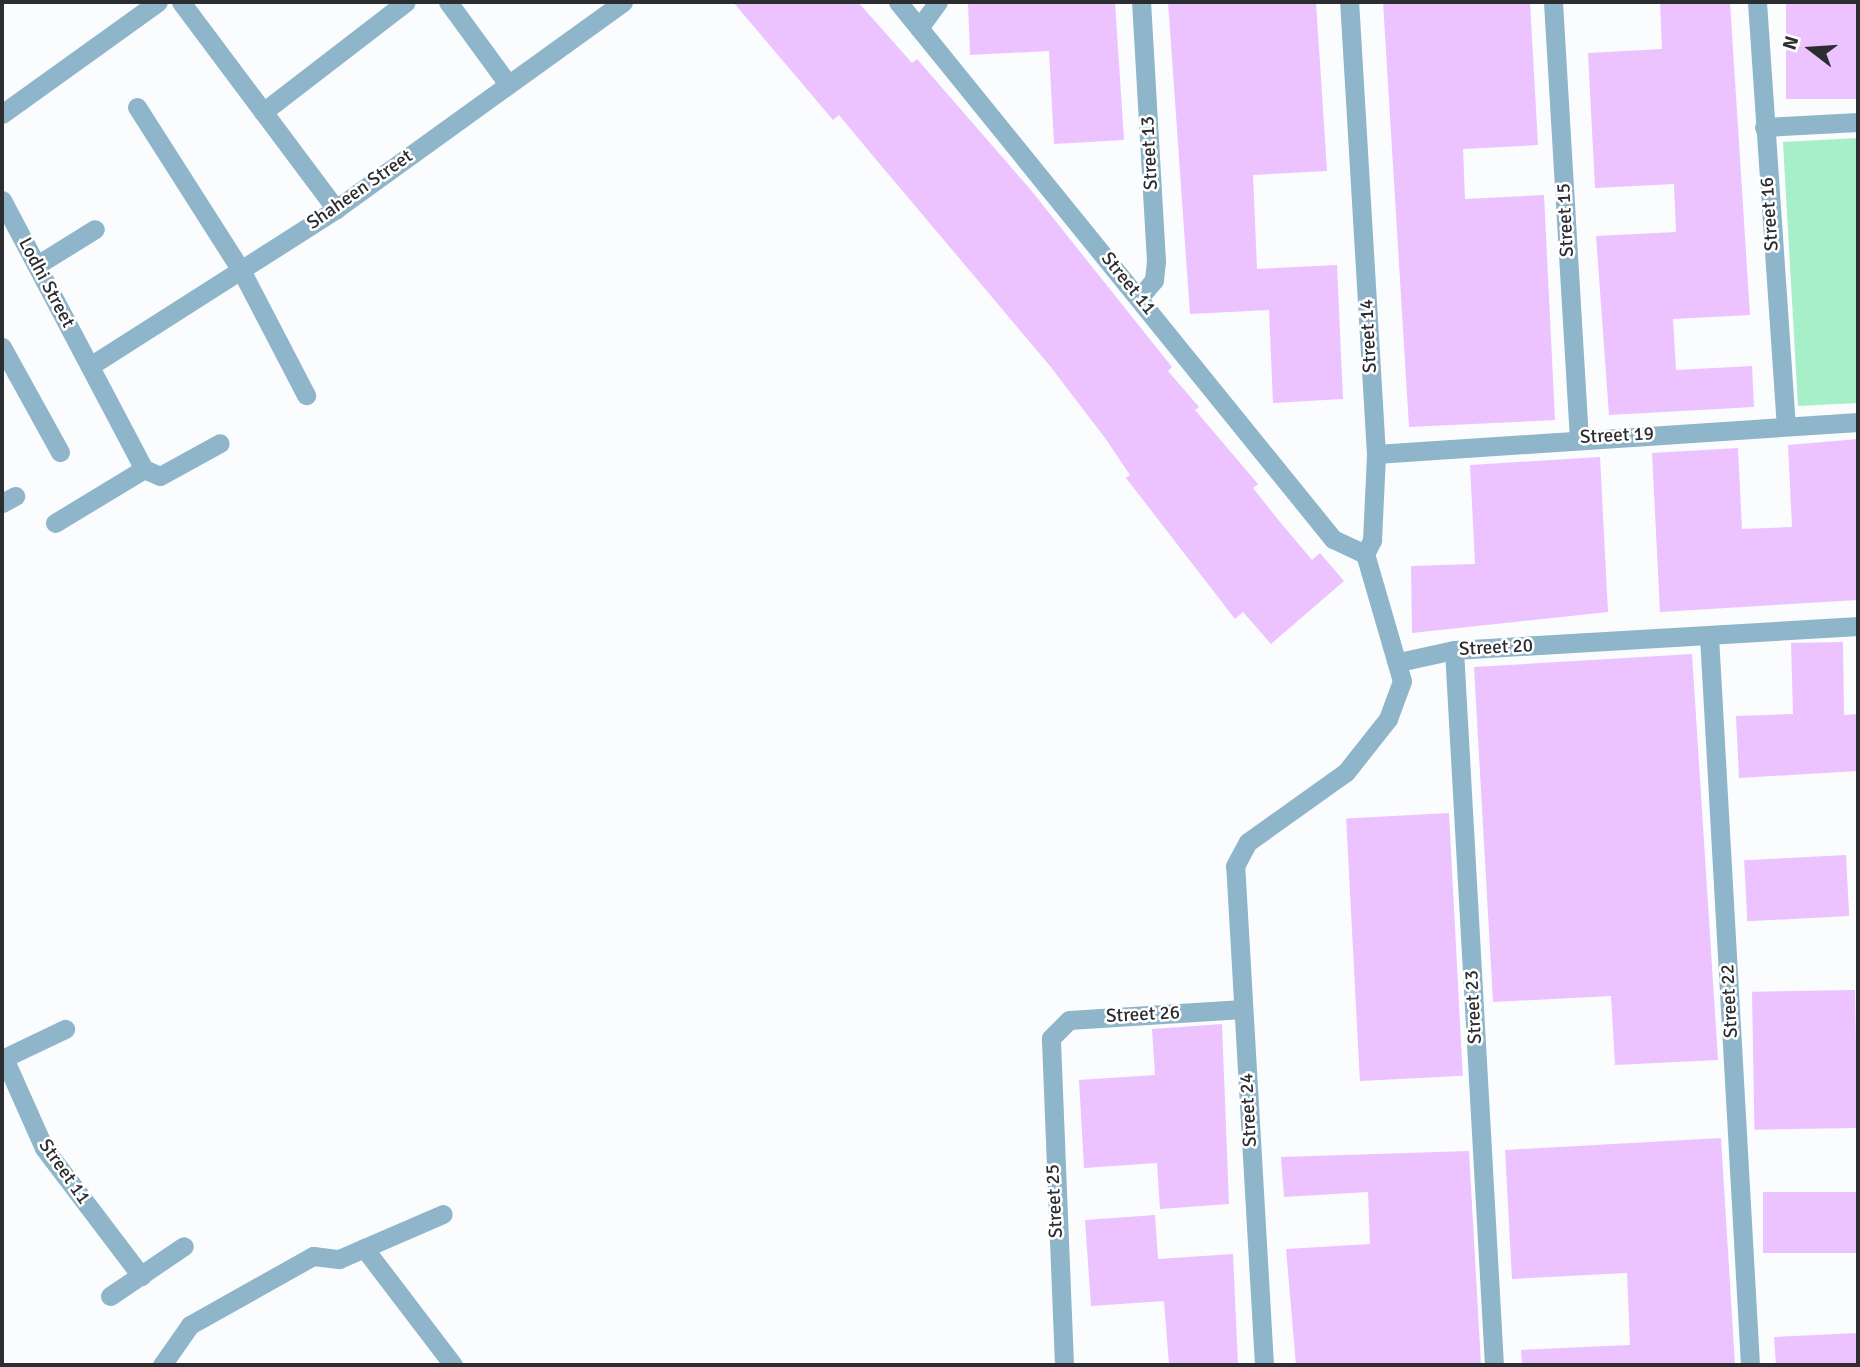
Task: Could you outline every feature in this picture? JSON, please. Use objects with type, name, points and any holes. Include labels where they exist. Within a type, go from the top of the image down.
[{"type":"street","points":[[2,114],[158,2]]},
{"type":"street","points":[[181,2],[336,209]]},
{"type":"street","points":[[263,112],[406,2]]},
{"type":"street","points":[[448,2],[508,83]]},
{"type":"street","name":"Shaheen Street","points":[[90,366],[242,272],[336,209],[623,2]]},
{"type":"street","name":"Street 11","points":[[898,2],[1333,540],[1364,554]]},
{"type":"street","points":[[919,28],[938,2]]},
{"type":"street","name":"Street 13","points":[[1139,298],[1154,280],[1156,261],[1141,2]]},
{"type":"street","name":"Street 14","points":[[1349,2],[1376,454],[1372,540],[1364,554]]},
{"type":"street","name":"Street 15","points":[[1553,2],[1579,438]]},
{"type":"street","name":"Street 16","points":[[1757,2],[1786,426]]},
{"type":"street","points":[[137,107],[242,272],[306,395]]},
{"type":"street","points":[[1764,127],[1858,122]]},
{"type":"street","name":"Lodhi Street","points":[[2,200],[144,469]]},
{"type":"street","points":[[37,265],[95,229]]},
{"type":"street","points":[[2,347],[61,452]]},
{"type":"street","name":"Street 19","points":[[1376,454],[1579,438],[1858,422]]},
{"type":"street","points":[[55,523],[144,469],[160,476],[220,443]]},
{"type":"street","points":[[1364,554],[1399,662]]},
{"type":"street","name":"Street 20","points":[[1399,662],[1454,650],[1858,626]]},
{"type":"street","name":"Street 22","points":[[1709,636],[1750,1365]]},
{"type":"street","name":"Street 23","points":[[1454,650],[1494,1365]]},
{"type":"street","name":"Street 24","points":[[1264,1365],[1243,1009],[1238,855],[1325,791],[1360,756],[1400,695],[1399,662]]},
{"type":"street","name":"Street 26","points":[[1051,1038],[1069,1020],[1243,1009]]},
{"type":"street","points":[[3,1058],[65,1029]]},
{"type":"street","name":"Street 25","points":[[1051,1038],[1064,1365]]},
{"type":"street","name":"Street 11","points":[[3,1058],[44,1148],[141,1276]]},
{"type":"street","points":[[162,1365],[190,1325],[313,1256],[339,1259],[443,1214]]},
{"type":"street","points":[[110,1296],[184,1246]]},
{"type":"street","points":[[364,1248],[453,1365]]},
{"type":"green space","points":[[1858,138],[1858,403],[1798,406],[1783,142]]},
{"type":"building","points":[[733,2],[858,2],[912,63],[917,59],[1030,189],[1172,367],[1168,371],[1199,407],[1195,410],[1258,484],[1253,488],[1280,522],[1312,560],[1320,553],[1344,581],[1271,644],[1243,612],[1235,619],[1126,478],[1130,475],[1105,438],[1050,366],[839,115],[833,120]]},
{"type":"building","points":[[968,2],[1115,2],[1124,140],[1054,144],[1049,51],[970,55]]},
{"type":"building","points":[[1168,2],[1316,2],[1327,171],[1253,175],[1257,269],[1337,265],[1343,399],[1273,403],[1269,310],[1190,314]]},
{"type":"building","points":[[1383,2],[1530,2],[1538,145],[1463,149],[1465,199],[1544,195],[1555,420],[1409,427]]},
{"type":"building","points":[[1660,2],[1730,2],[1750,315],[1673,319],[1676,370],[1752,366],[1754,407],[1609,415],[1596,236],[1676,232],[1674,184],[1595,188],[1588,53],[1662,49]]},
{"type":"building","points":[[1786,2],[1856,2],[1856,99],[1786,99]]},
{"type":"building","points":[[1858,439],[1858,600],[1660,612],[1652,453],[1738,448],[1742,529],[1792,527],[1788,445]]},
{"type":"building","points":[[1600,457],[1608,612],[1412,633],[1411,566],[1475,564],[1470,465]]},
{"type":"building","points":[[1843,642],[1844,715],[1858,714],[1858,771],[1739,778],[1736,716],[1793,714],[1791,643]]},
{"type":"building","points":[[1692,654],[1718,1060],[1615,1065],[1611,996],[1493,1002],[1474,667]]},
{"type":"building","points":[[1449,813],[1463,1076],[1360,1081],[1346,818]]},
{"type":"building","points":[[1846,855],[1849,916],[1747,921],[1744,860]]},
{"type":"building","points":[[1855,990],[1857,1128],[1754,1130],[1752,992]]},
{"type":"building","points":[[1222,1024],[1229,1204],[1160,1209],[1157,1163],[1084,1168],[1079,1080],[1155,1075],[1152,1029]]},
{"type":"building","points":[[1721,1138],[1735,1365],[1522,1365],[1521,1350],[1630,1345],[1627,1273],[1512,1279],[1505,1150]]},
{"type":"building","points":[[1469,1151],[1481,1365],[1296,1365],[1286,1249],[1370,1244],[1368,1192],[1284,1197],[1281,1157]]},
{"type":"building","points":[[1763,1192],[1858,1192],[1858,1253],[1763,1253]]},
{"type":"building","points":[[1155,1215],[1158,1259],[1233,1254],[1238,1365],[1169,1365],[1164,1301],[1091,1306],[1085,1220]]},
{"type":"building","points":[[1858,1333],[1858,1365],[1776,1365],[1774,1337]]}]
